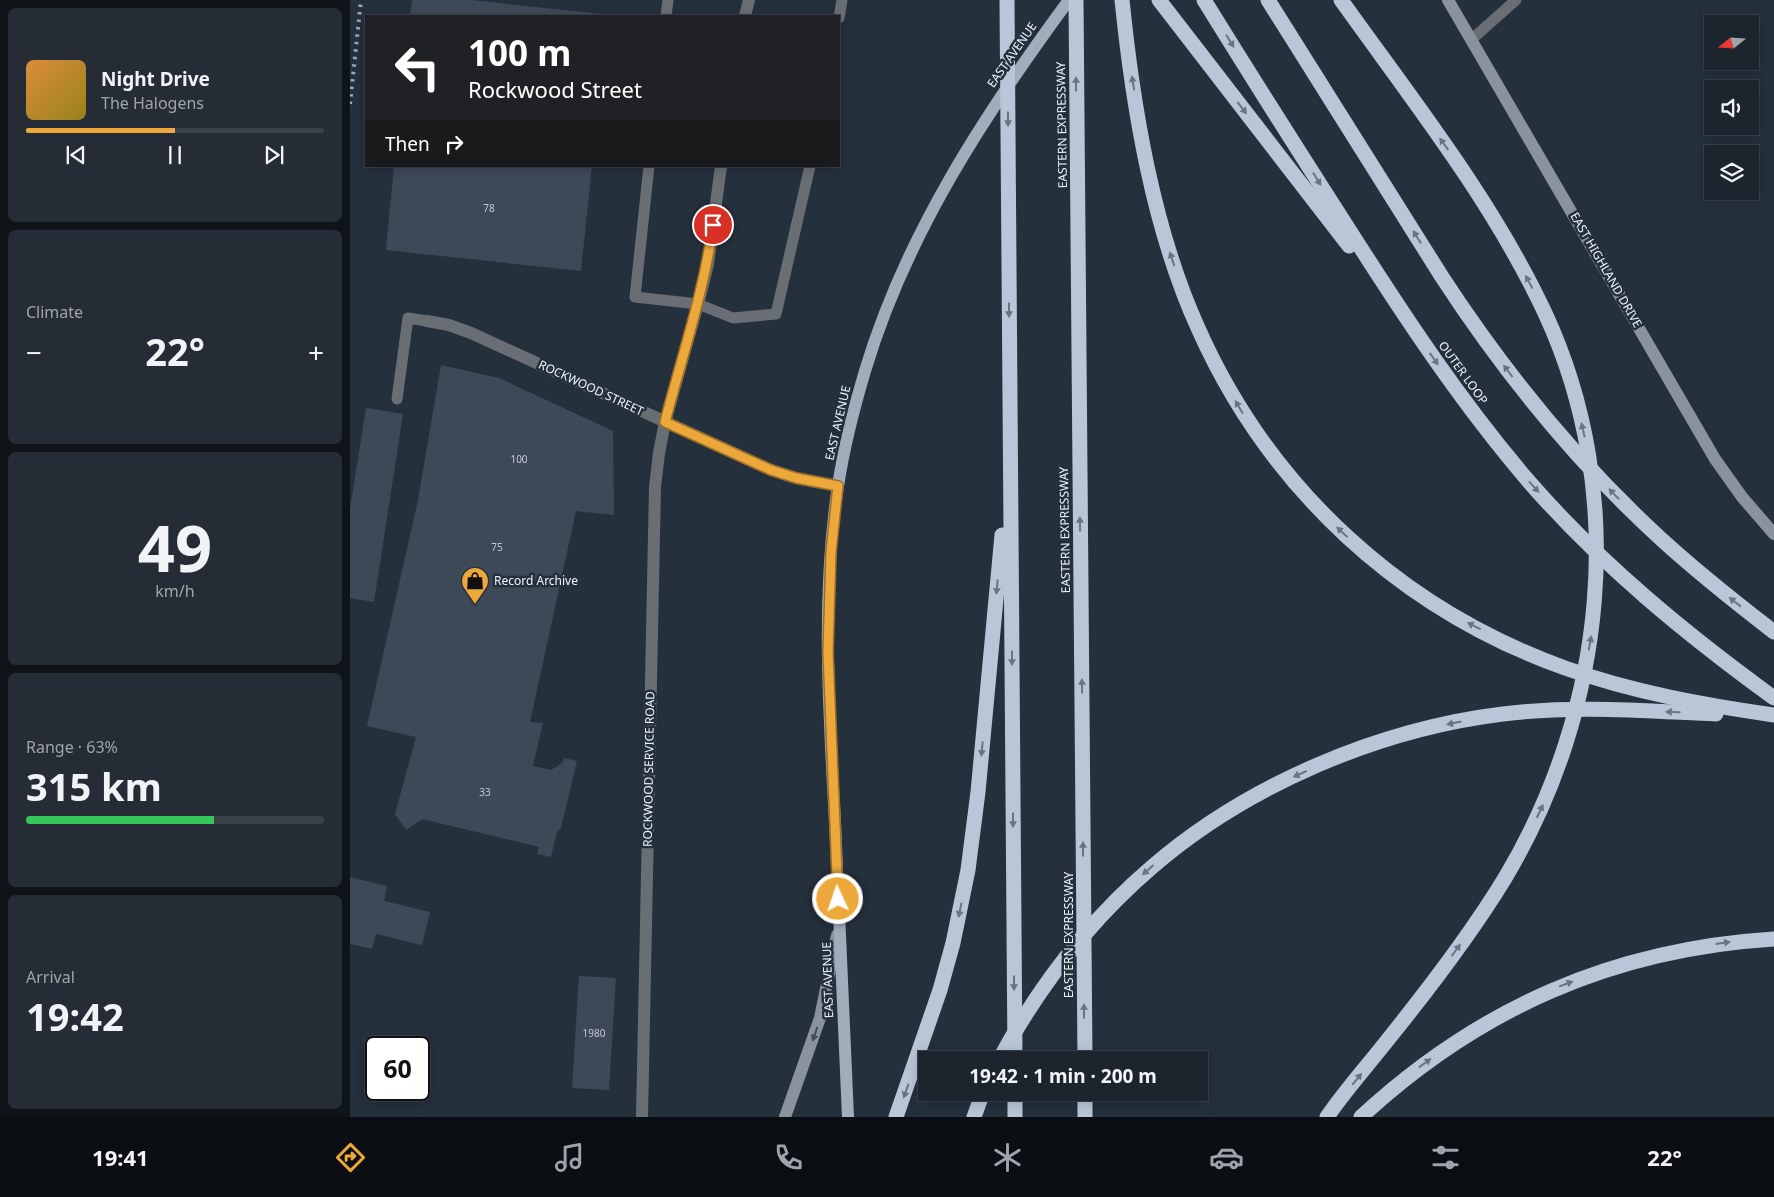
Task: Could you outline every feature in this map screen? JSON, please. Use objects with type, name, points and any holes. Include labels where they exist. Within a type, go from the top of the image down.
[{"type":"highway","points":[[1007,0],[1015,1051]]},
{"type":"highway","name":"EASTERN EXPRESSWAY","points":[[1076,0],[1085,1051]]},
{"type":"highway","points":[[1122,0],[1141,131],[1157,205],[1173,262],[1191,312],[1222,377],[1241,410],[1272,454],[1318,509],[1357,546],[1387,571],[1422,596],[1458,618],[1517,648],[1564,667],[1630,687],[1711,706],[1774,715]]},
{"type":"highway","points":[[1159,0],[1415,331]]},
{"type":"highway","name":"OUTER LOOP","points":[[1204,0],[1415,331],[1500,446],[1532,485],[1600,556],[1671,620],[1774,698]]},
{"type":"highway","points":[[1268,0],[1442,277],[1468,316],[1527,396],[1590,468],[1660,538],[1734,602],[1774,632]]},
{"type":"highway","points":[[1327,1117],[1421,998],[1482,913],[1506,876],[1528,836],[1544,801],[1569,732],[1580,691],[1594,618],[1597,575],[1597,532],[1590,461],[1574,392],[1550,326],[1518,262],[1481,199],[1341,0]]},
{"type":"highway","points":[[896,1117],[934,1012],[947,967],[968,870],[978,792],[1010,452]]},
{"type":"highway","points":[[1004,1051],[1028,1011],[1052,977],[1108,909],[1138,880],[1186,840],[1222,816],[1259,794],[1341,756],[1416,731],[1502,714],[1583,709],[1774,715]]},
{"type":"highway","points":[[1361,1117],[1405,1078],[1446,1048],[1503,1013],[1546,992],[1612,968],[1657,956],[1723,943],[1774,939]]},
{"type":"highway","points":[[974,1117],[980,1101]]},
{"type":"highway","points":[[1015,1101],[1015,1117]]},
{"type":"highway","points":[[1085,1101],[1085,1117]]},
{"type":"main road","name":"EAST AVENUE","points":[[848,1117],[828,652],[831,552],[838,486],[850,427],[866,368],[900,277],[922,229],[967,149],[1000,96],[1069,0]]},
{"type":"street","points":[[745,15],[749,0]]},
{"type":"street","name":"EAST HIGHLAND DRIVE","points":[[1448,0],[1715,459],[1742,497],[1774,534]]},
{"type":"street","name":"ROCKWOOD SERVICE ROAD","points":[[642,1117],[655,487],[665,422],[708,264],[721,167]]},
{"type":"street","name":"ROCKWOOD STREET","points":[[427,320],[471,333],[778,473],[803,480],[838,486]]},
{"type":"street","points":[[785,1117],[820,1018],[839,918]]},
{"type":"lane","points":[[666,15],[668,0]]},
{"type":"lane","points":[[840,15],[842,0]]},
{"type":"lane","points":[[1471,40],[1516,0]]},
{"type":"lane","points":[[649,167],[635,298],[698,304],[734,318],[776,314],[810,167]]},
{"type":"lane","points":[[397,399],[408,318],[427,320]]},
{"type":"building","points":[[412,0],[470,0],[611,15],[410,15]]},
{"type":"building","points":[[394,167],[592,167],[581,271],[386,250]]},
{"type":"building","points":[[441,365],[499,378],[613,431],[614,515],[576,511],[530,722],[543,723],[533,766],[551,770],[562,763],[564,758],[577,761],[561,828],[557,832],[551,857],[537,854],[539,847],[422,819],[406,830],[395,814],[416,737],[367,726],[418,500]]},
{"type":"building","points":[[366,408],[403,414],[374,602],[350,598],[350,509]]},
{"type":"building","points":[[350,877],[387,886],[384,901],[430,912],[422,945],[376,934],[372,949],[350,944]]},
{"type":"building","points":[[579,976],[616,978],[609,1090],[572,1088]]},
{"type":"railway","points":[[350,104],[361,0]]},
{"type":"place","name":"Record Archive","points":[[475,605]]},
{"type":"route","points":[[713,225],[708,264],[665,422],[784,475],[838,486],[831,552],[828,652],[838,899]]}]
